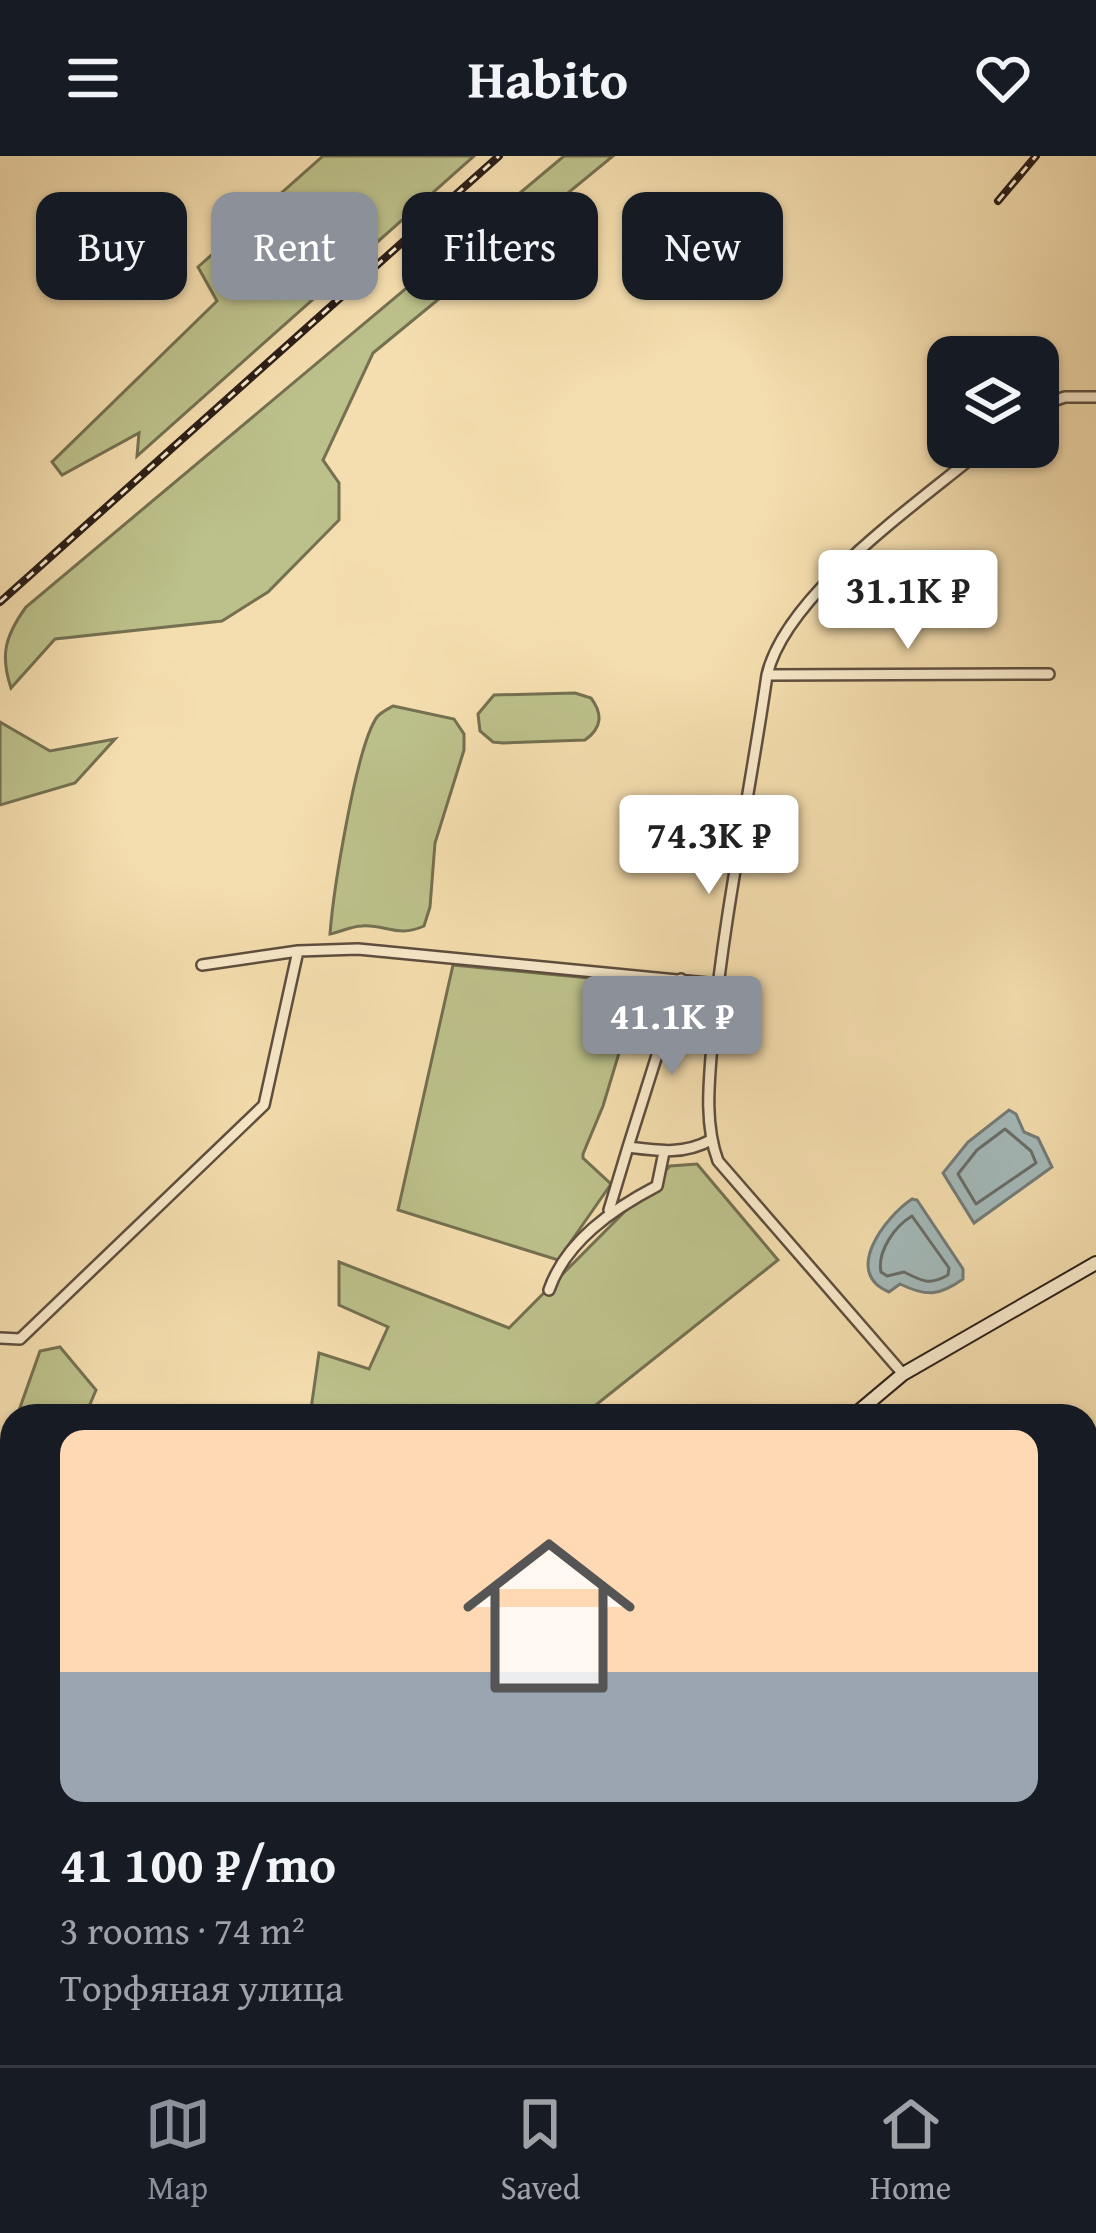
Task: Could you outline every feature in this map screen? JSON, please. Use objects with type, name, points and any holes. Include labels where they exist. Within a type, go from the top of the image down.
[{"type":"main road","points":[[867,1404],[903,1374],[1096,1263]]},
{"type":"street","points":[[1059,399],[1096,397]]},
{"type":"street","points":[[903,1374],[718,1161],[710,1141],[710,1070],[718,983],[767,675],[779,638],[815,593],[961,468]]},
{"type":"street","points":[[767,675],[1049,674]]},
{"type":"street","points":[[202,965],[298,951],[382,950],[718,983]]},
{"type":"street","points":[[0,1338],[20,1339],[264,1105],[298,951]]},
{"type":"street","points":[[608,1212],[681,979]]},
{"type":"street","points":[[628,1147],[664,1152],[693,1149],[710,1141]]},
{"type":"street","points":[[549,1290],[555,1272],[608,1212],[657,1186],[664,1152]]},
{"type":"green space","points":[[323,156],[474,156],[434,192],[402,192],[402,220],[378,241],[378,192],[282,192]]},
{"type":"green space","points":[[564,156],[613,156],[569,192],[521,192]]},
{"type":"green space","points":[[211,255],[211,290],[198,267]]},
{"type":"green space","points":[[402,292],[402,300],[438,300],[373,353],[323,460],[339,483],[339,520],[268,592],[222,621],[55,639],[11,688],[6,646],[26,607]]},
{"type":"green space","points":[[312,300],[137,456],[139,433],[62,475],[52,462],[217,301]]},
{"type":"green space","points":[[575,693],[591,698],[598,710],[598,726],[585,740],[503,743],[493,742],[480,731],[478,714],[494,695]]},
{"type":"green space","points":[[393,706],[454,719],[464,734],[464,750],[435,843],[430,907],[424,926],[415,929],[362,926],[330,934],[361,758],[377,717]]},
{"type":"green space","points":[[0,722],[50,751],[115,739],[75,783],[0,805]]},
{"type":"green space","points":[[453,965],[620,981],[636,997],[583,1154],[611,1184],[558,1260],[398,1210]]},
{"type":"green space","points":[[697,1164],[778,1260],[597,1404],[312,1404],[319,1353],[369,1369],[388,1327],[339,1305],[339,1262],[509,1328],[670,1166]]},
{"type":"green space","points":[[60,1347],[96,1390],[90,1404],[21,1404],[40,1351]]},
{"type":"water","points":[[1009,1110],[1024,1132],[1038,1138],[1052,1167],[974,1223],[943,1173],[968,1142]]},
{"type":"water","points":[[912,1199],[963,1269],[963,1279],[947,1289],[925,1293],[900,1284],[889,1292],[869,1272],[880,1231]]},
{"type":"railway","points":[[0,602],[499,156]]},
{"type":"railway","points":[[998,201],[1036,156]]}]
